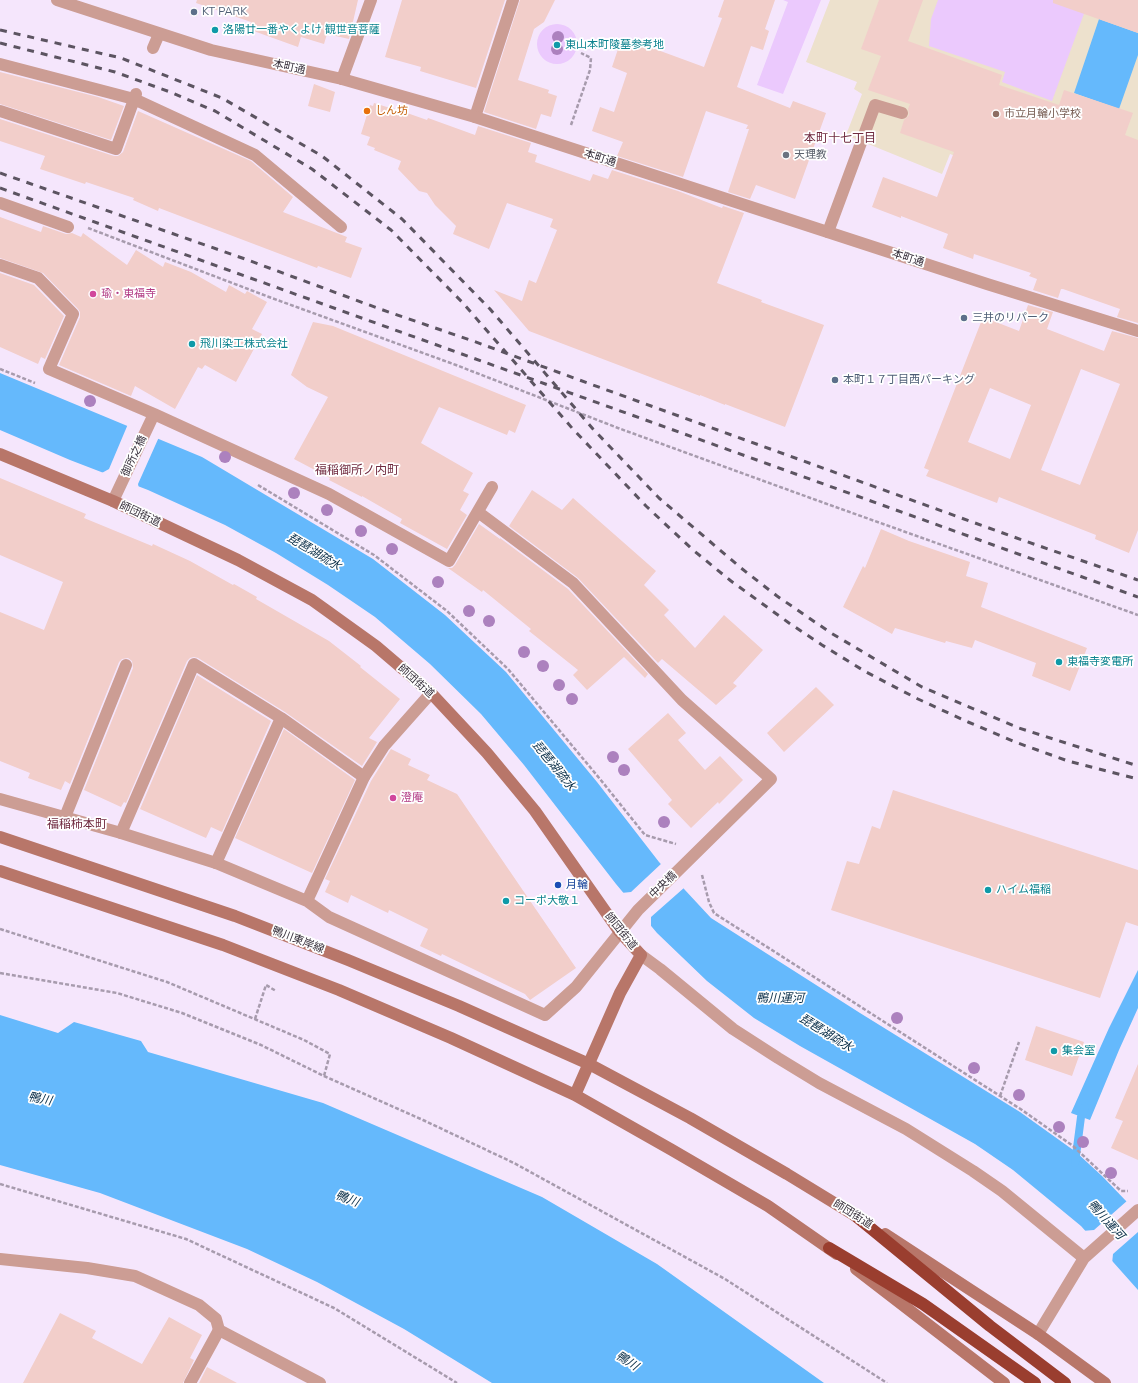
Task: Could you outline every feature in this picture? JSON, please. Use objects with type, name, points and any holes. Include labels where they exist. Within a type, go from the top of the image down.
[{"type":"highway","points":[[851,1212],[990,1326],[1065,1383]]},
{"type":"highway","points":[[829,1248],[923,1304],[1035,1383]]},
{"type":"street","name":"本町通","points":[[57,0],[212,50],[342,79],[475,117],[987,284],[1138,331]]},
{"type":"street","points":[[342,79],[371,0]]},
{"type":"street","points":[[475,117],[513,0]]},
{"type":"street","points":[[153,48],[159,34]]},
{"type":"street","points":[[0,64],[135,96],[255,155],[341,227]]},
{"type":"street","points":[[0,111],[116,149],[135,96]]},
{"type":"street","points":[[828,232],[875,105],[902,112]]},
{"type":"street","points":[[0,203],[68,226]]},
{"type":"street","points":[[0,265],[38,278],[73,314],[49,369],[151,418],[328,494],[450,561],[492,487]]},
{"type":"street","name":"御所之橋","points":[[113,501],[151,418]]},
{"type":"street","name":"師団街道","points":[[0,454],[113,501],[238,560],[312,600],[376,646],[431,693],[487,753],[535,811],[620,931],[641,955],[620,993],[575,1095]]},
{"type":"street","name":"中央橋","points":[[308,901],[329,916],[545,1014],[576,987],[638,910],[771,779],[682,700],[573,583],[478,512]]},
{"type":"street","points":[[121,833],[194,664],[281,718],[364,777]]},
{"type":"street","points":[[65,817],[126,665]]},
{"type":"street","points":[[0,799],[121,833],[216,863],[308,901],[364,777],[384,746],[431,693]]},
{"type":"street","points":[[216,863],[281,718]]},
{"type":"street","name":"鴨川東岸線","points":[[0,837],[235,916],[348,960],[459,1006],[589,1064]]},
{"type":"street","points":[[0,871],[223,945],[339,990],[451,1038],[575,1095],[768,1206],[829,1248],[1004,1383]]},
{"type":"street","points":[[641,955],[732,1029],[820,1083],[912,1133],[973,1170],[1002,1191],[1084,1258]]},
{"type":"street","name":"師団街道","points":[[589,1064],[690,1118],[851,1212],[1038,1334],[1105,1383]]},
{"type":"street","points":[[1038,1334],[1084,1258],[1138,1210]]},
{"type":"street","points":[[0,1259],[87,1268],[135,1276],[199,1305],[216,1319],[219,1330],[190,1383]]},
{"type":"street","points":[[219,1330],[320,1383]]},
{"type":"path","points":[[571,125],[590,70],[590,58],[581,53]]},
{"type":"path","points":[[68,226],[85,227],[269,297],[456,365],[647,439],[1138,615]]},
{"type":"path","points":[[252,482],[374,555],[447,611],[508,670],[645,835],[682,846],[688,861],[702,875],[709,902],[714,913],[1000,1096],[1073,1146],[1121,1191],[1134,1191]]},
{"type":"path","points":[[0,928],[167,982],[304,1040],[330,1054],[324,1076]]},
{"type":"path","points":[[0,973],[117,993],[182,1013],[261,1045],[324,1076],[514,1163],[620,1220],[725,1279],[887,1383]]},
{"type":"path","points":[[255,1019],[266,985],[276,991]]},
{"type":"path","points":[[1000,1096],[1020,1042]]},
{"type":"path","points":[[0,1184],[186,1239],[334,1308],[457,1383]]},
{"type":"shaded area","points":[[783,0],[821,0],[783,94],[757,85],[788,2]]},
{"type":"shaded area","name":"市立月輪小学校","points":[[830,0],[1138,0],[1138,223],[950,154],[942,174],[846,135],[862,94],[854,89],[857,82],[806,62]]},
{"type":"shaded area","points":[[938,0],[1089,0],[1052,101],[1002,82],[1005,72],[929,46],[931,19]]},
{"type":"shaded area","name":"東山本町陵墓参考地","points":[[553,24],[561,24],[568,27],[574,33],[577,44],[574,55],[568,61],[561,64],[553,64],[546,61],[540,55],[537,48],[537,40],[540,33],[546,27]]},
{"type":"water","points":[[1099,19],[1138,33],[1138,55],[1119,109],[1074,93]]},
{"type":"water","name":"鴨川運河","points":[[0,373],[202,457],[373,559],[445,615],[506,672],[597,782],[659,862],[711,918],[860,1013],[1020,1112],[1076,1152],[1102,1176],[1138,1216],[1138,1290],[1081,1226],[1013,1170],[975,1144],[800,1046],[754,1018],[707,981],[657,933],[616,884],[524,765],[481,714],[430,664],[375,617],[328,585],[276,553],[225,525],[148,490],[70,460],[0,430]]},
{"type":"water","points":[[1138,970],[1138,1008],[1090,1120],[1071,1113],[1109,1028]]},
{"type":"water","name":"鴨川","points":[[0,1015],[58,1033],[74,1022],[141,1041],[148,1052],[323,1103],[542,1197],[657,1264],[824,1383],[492,1383],[404,1329],[317,1282],[247,1249],[100,1193],[0,1165]]},
{"type":"pier","points":[[128,424],[159,437],[138,484],[139,489],[100,474],[109,469]]},
{"type":"pier","points":[[662,863],[685,887],[651,917],[651,929],[621,893],[631,892]]},
{"type":"pier","points":[[1128,1200],[1138,1213],[1138,1232],[1113,1254],[1112,1264],[1082,1231],[1094,1230]]},
{"type":"building","points":[[197,0],[358,0],[349,39],[327,34],[324,44],[301,37],[298,47],[248,29],[251,22],[196,3]]},
{"type":"building","points":[[402,0],[505,0],[476,88],[420,71],[421,67],[385,57]]},
{"type":"building","points":[[520,0],[555,0],[544,22],[534,29],[518,80],[549,90],[548,93],[557,96],[551,117],[541,114],[536,129],[484,112]]},
{"type":"building","points":[[724,0],[775,0],[765,29],[769,31],[763,50],[751,46],[737,87],[790,108],[793,101],[826,113],[795,199],[756,185],[750,199],[728,192],[749,129],[746,129],[748,125],[706,111],[683,177],[617,156],[623,142],[592,131],[600,107],[614,112],[627,73],[612,67],[621,40],[655,49],[704,67],[722,18],[718,17]]},
{"type":"building","points":[[879,0],[923,0],[908,41],[1002,75],[999,85],[1059,105],[1064,90],[1133,113],[1125,135],[1138,140],[1138,323],[1117,317],[1120,309],[1063,289],[1061,289],[1058,298],[1033,290],[1037,279],[1029,276],[1031,273],[974,254],[973,259],[943,248],[948,234],[901,216],[901,218],[872,207],[883,177],[937,197],[954,152],[900,133],[904,120],[909,115],[908,109],[910,104],[868,90],[881,56],[861,49]]},
{"type":"building","points":[[1053,0],[1138,0],[1138,33],[1053,3]]},
{"type":"building","points":[[0,72],[98,97],[124,106],[111,140],[0,104]]},
{"type":"building","points":[[314,84],[335,92],[330,112],[308,106]]},
{"type":"building","points":[[374,103],[427,120],[428,118],[475,135],[478,126],[531,143],[528,152],[537,155],[535,162],[590,181],[593,174],[608,179],[612,170],[678,191],[722,208],[723,206],[744,213],[717,283],[762,300],[761,302],[824,325],[785,427],[529,331],[494,290],[522,301],[529,280],[536,283],[557,230],[550,227],[553,219],[507,203],[489,249],[453,234],[456,226],[435,205],[427,193],[419,191],[398,169],[401,161],[374,150],[375,148],[367,145],[370,137],[361,134],[370,105],[373,106]]},
{"type":"building","points":[[138,111],[251,161],[293,197],[283,212],[347,237],[345,242],[362,248],[351,278],[318,266],[317,268],[159,208],[158,211],[133,200],[134,198],[40,169],[45,156],[0,141],[0,119],[118,156],[123,152]]},
{"type":"building","points":[[0,217],[41,232],[43,226],[66,234],[72,233],[81,237],[83,233],[127,265],[136,250],[163,267],[165,262],[191,272],[226,292],[229,285],[245,294],[247,291],[267,302],[252,329],[262,334],[236,382],[205,365],[202,369],[198,367],[175,409],[135,386],[131,396],[59,365],[80,317],[80,312],[43,273],[0,258]]},
{"type":"building","points":[[0,273],[34,285],[64,316],[45,359],[41,357],[38,364],[0,347]]},
{"type":"building","points":[[1028,305],[1053,312],[1047,329],[1104,351],[1112,331],[1138,338],[1138,530],[1129,553],[1095,539],[1096,535],[999,497],[997,503],[926,476],[929,470],[924,468],[983,317],[1019,331]],"holes":[[[1081,369],[1120,384],[1080,485],[1041,470]],[[990,388],[1031,405],[1010,459],[968,442]]]},
{"type":"building","points":[[313,322],[333,326],[526,405],[515,433],[509,430],[507,435],[439,407],[421,443],[473,473],[463,491],[469,494],[460,510],[467,515],[447,549],[400,523],[402,519],[362,496],[329,480],[330,478],[294,459],[328,397],[307,387],[291,375]]},
{"type":"building","points":[[0,478],[86,514],[84,518],[152,546],[153,544],[190,561],[257,597],[256,599],[329,641],[361,666],[360,667],[400,699],[369,738],[377,742],[362,766],[285,712],[198,658],[194,657],[187,661],[126,803],[124,802],[121,807],[84,790],[133,668],[132,661],[128,658],[122,659],[119,662],[70,784],[65,781],[61,790],[28,778],[30,773],[0,761],[0,612],[44,630],[63,582],[0,555]]},
{"type":"building","points":[[532,490],[562,510],[573,498],[656,571],[644,585],[669,610],[664,615],[695,648],[724,615],[763,650],[733,683],[737,686],[716,705],[662,659],[658,663],[578,578],[509,526]]},
{"type":"building","points":[[479,524],[568,589],[648,674],[645,678],[624,657],[587,690],[573,675],[578,670],[529,631],[531,629],[483,590],[482,592],[448,568],[452,568],[455,565]]},
{"type":"building","points":[[881,529],[909,541],[970,562],[966,576],[988,583],[981,607],[1087,648],[1070,691],[1032,676],[1036,663],[975,640],[972,648],[946,641],[945,643],[895,628],[892,634],[843,607],[863,566],[865,568]]},
{"type":"building","points":[[197,675],[271,721],[222,832],[211,827],[206,838],[140,809]]},
{"type":"building","points":[[816,687],[834,705],[784,752],[767,733]]},
{"type":"building","points":[[668,713],[686,733],[678,740],[705,770],[720,756],[743,780],[719,804],[718,802],[691,828],[668,804],[672,800],[628,749]]},
{"type":"building","points":[[284,729],[355,780],[312,873],[235,838]]},
{"type":"building","points":[[391,749],[411,759],[408,765],[430,775],[427,780],[457,794],[576,968],[530,1000],[525,994],[442,954],[441,956],[420,946],[428,929],[389,910],[388,913],[351,895],[348,903],[325,892],[330,881],[325,879],[371,781]]},
{"type":"building","name":"ハイム福稲","points":[[893,790],[1138,870],[1138,926],[1126,922],[1100,998],[831,910],[847,861],[859,864],[872,826],[880,829]]},
{"type":"building","name":"集会室","points":[[1036,1026],[1084,1042],[1072,1076],[1025,1060]]},
{"type":"building","points":[[1138,1064],[1138,1160],[1111,1148],[1123,1121],[1115,1118]]},
{"type":"building","points":[[60,1313],[96,1331],[92,1338],[142,1364],[169,1317],[202,1335],[190,1358],[194,1360],[183,1383],[23,1383]]},
{"type":"building","points":[[207,1367],[237,1383],[199,1383]]},
{"type":"waterway","points":[[1075,1163],[1081,1117],[1085,1107]]},
{"type":"railway","points":[[0,30],[121,58],[222,98],[322,156],[402,219],[490,309],[593,429],[659,498],[741,568],[777,596],[831,633],[922,687],[1019,728],[1138,766]]},
{"type":"railway","points":[[0,43],[115,72],[170,92],[215,111],[312,169],[391,230],[462,302],[572,428],[646,506],[693,550],[731,581],[822,645],[866,672],[918,699],[1015,742],[1068,761],[1138,779]]},
{"type":"railway","points":[[0,173],[245,259],[1025,541],[1138,580]]},
{"type":"railway","points":[[0,188],[1138,597]]},
{"type":"place","name":"KT PARK","points":[[194,12]]},
{"type":"place","name":"洛陽廿一番やくよけ 観世音菩薩","points":[[215,30]]},
{"type":"place","name":"東山本町陵墓参考地","points":[[557,45]]},
{"type":"place","name":"しん坊","points":[[367,111]]},
{"type":"place","name":"市立月輪小学校","points":[[996,114]]},
{"type":"place","name":"天理教","points":[[786,155]]},
{"type":"place","name":"瑜・東福寺","points":[[93,294]]},
{"type":"place","name":"三井のリパーク","points":[[964,318]]},
{"type":"place","name":"飛川染工株式会社","points":[[192,344]]},
{"type":"place","name":"本町１７丁目西パーキング","points":[[835,380]]},
{"type":"place","name":"東福寺変電所","points":[[1059,662]]},
{"type":"place","name":"澄庵","points":[[393,798]]},
{"type":"place","name":"月輪","points":[[558,885]]},
{"type":"place","name":"ハイム福稲","points":[[988,890]]},
{"type":"place","name":"コーポ大敬１","points":[[506,901]]},
{"type":"place","name":"集会室","points":[[1054,1051]]},
{"type":"district","name":"本町十七丁目","points":[[840,138]]},
{"type":"district","name":"福稲御所ノ内町","points":[[357,470]]},
{"type":"district","name":"福稲柿本町","points":[[77,824]]},
{"type":"water label","name":"琵琶湖疏水","points":[[314,552]]},
{"type":"water label","name":"琵琶湖疏水","points":[[554,766]]},
{"type":"water label","name":"琵琶湖疏水","points":[[826,1033]]}]
